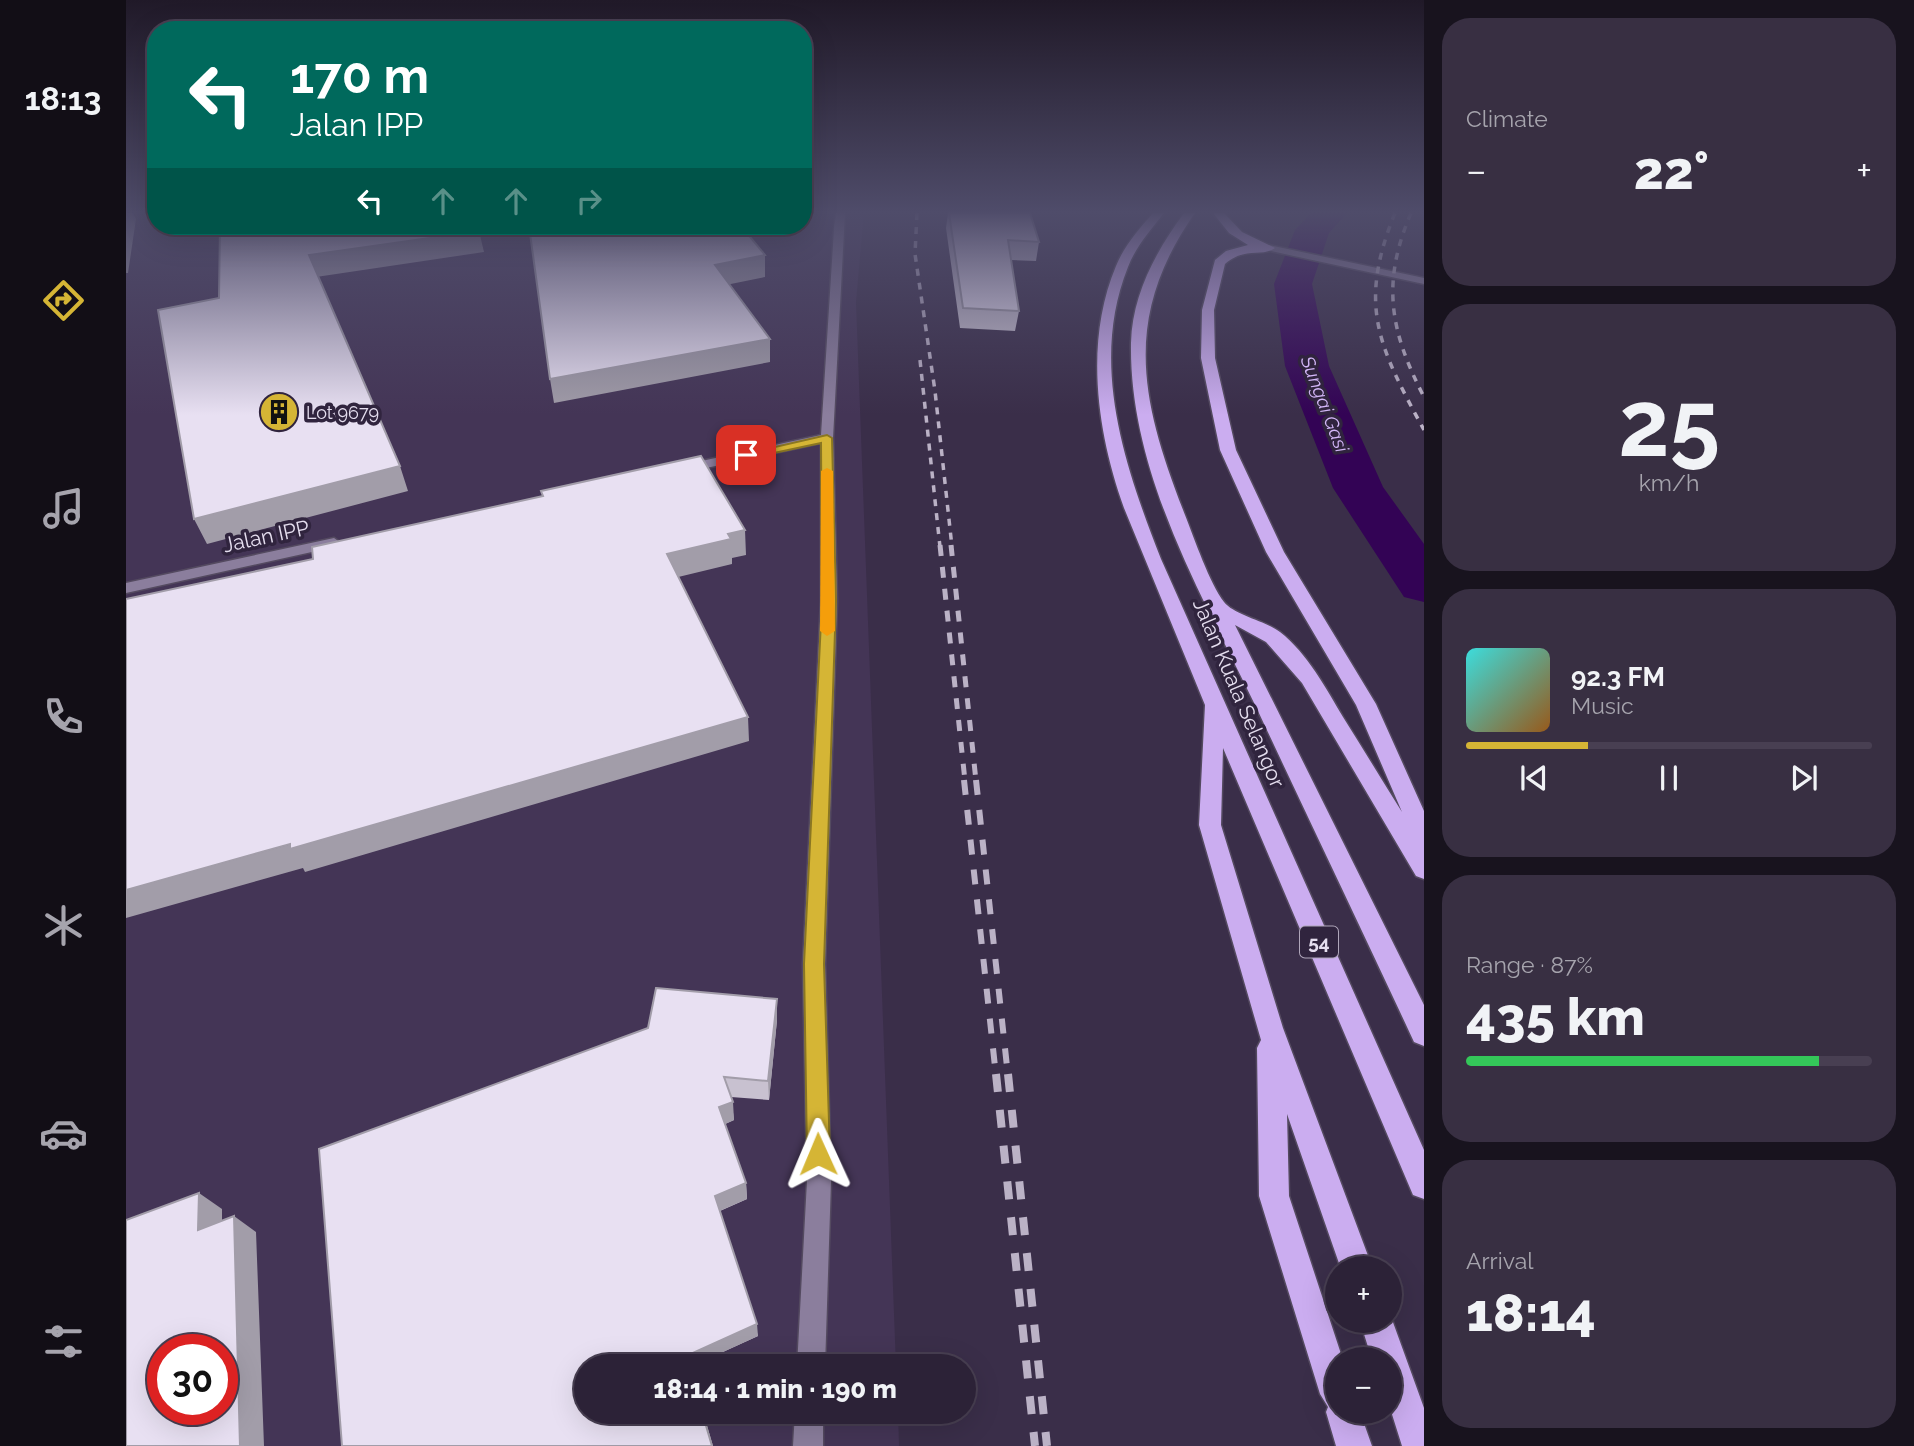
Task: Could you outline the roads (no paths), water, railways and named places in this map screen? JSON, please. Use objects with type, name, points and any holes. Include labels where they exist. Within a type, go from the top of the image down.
[{"type":"highway","name":"Jalan Kuala Selangor","points":[[1117,280],[1106,325],[1107,387],[1122,478],[1152,559],[1424,1184]]},
{"type":"highway","name":"Jalan Kuala Selangor","points":[[1152,280],[1138,342],[1141,401],[1161,476],[1218,608],[1424,1033]]},
{"type":"highway","points":[[1215,280],[1208,310],[1208,358],[1228,450],[1275,552],[1366,704],[1424,837]]},
{"type":"highway","points":[[1218,608],[1273,637],[1309,678],[1424,869]]},
{"type":"highway","points":[[1214,700],[1210,825],[1270,1028],[1352,1256]]},
{"type":"highway","points":[[1270,1028],[1273,1196],[1325,1357]]},
{"type":"highway","points":[[1402,1396],[1420,1446]]},
{"type":"highway","points":[[1347,1424],[1354,1446]]},
{"type":"street","points":[[812,1354],[819,1181],[814,964],[829,601],[827,438],[836,280]]},
{"type":"street","points":[[665,472],[827,438]]},
{"type":"street","name":"Jalan IPP","points":[[126,588],[342,541]]},
{"type":"street","points":[[808,1446],[809,1424]]},
{"type":"waterway","name":"Sungai Gasi","points":[[1294,280],[1307,366],[1358,488],[1424,584]]},
{"type":"railway","points":[[919,280],[935,391],[952,547]]},
{"type":"railway","points":[[1377,280],[1378,325],[1385,349],[1424,430]]},
{"type":"railway","points":[[1394,280],[1397,328],[1403,350],[1424,397]]},
{"type":"railway","points":[[920,360],[940,547]]},
{"type":"railway","points":[[940,545],[965,781]]},
{"type":"railway","points":[[951,545],[976,781]]},
{"type":"railway","points":[[964,780],[996,1076]]},
{"type":"railway","points":[[976,780],[1008,1076]]},
{"type":"railway","points":[[996,1074],[1035,1446]]},
{"type":"railway","points":[[1008,1074],[1047,1446]]},
{"type":"place","name":"Lot 9679","points":[[279,412]]}]
